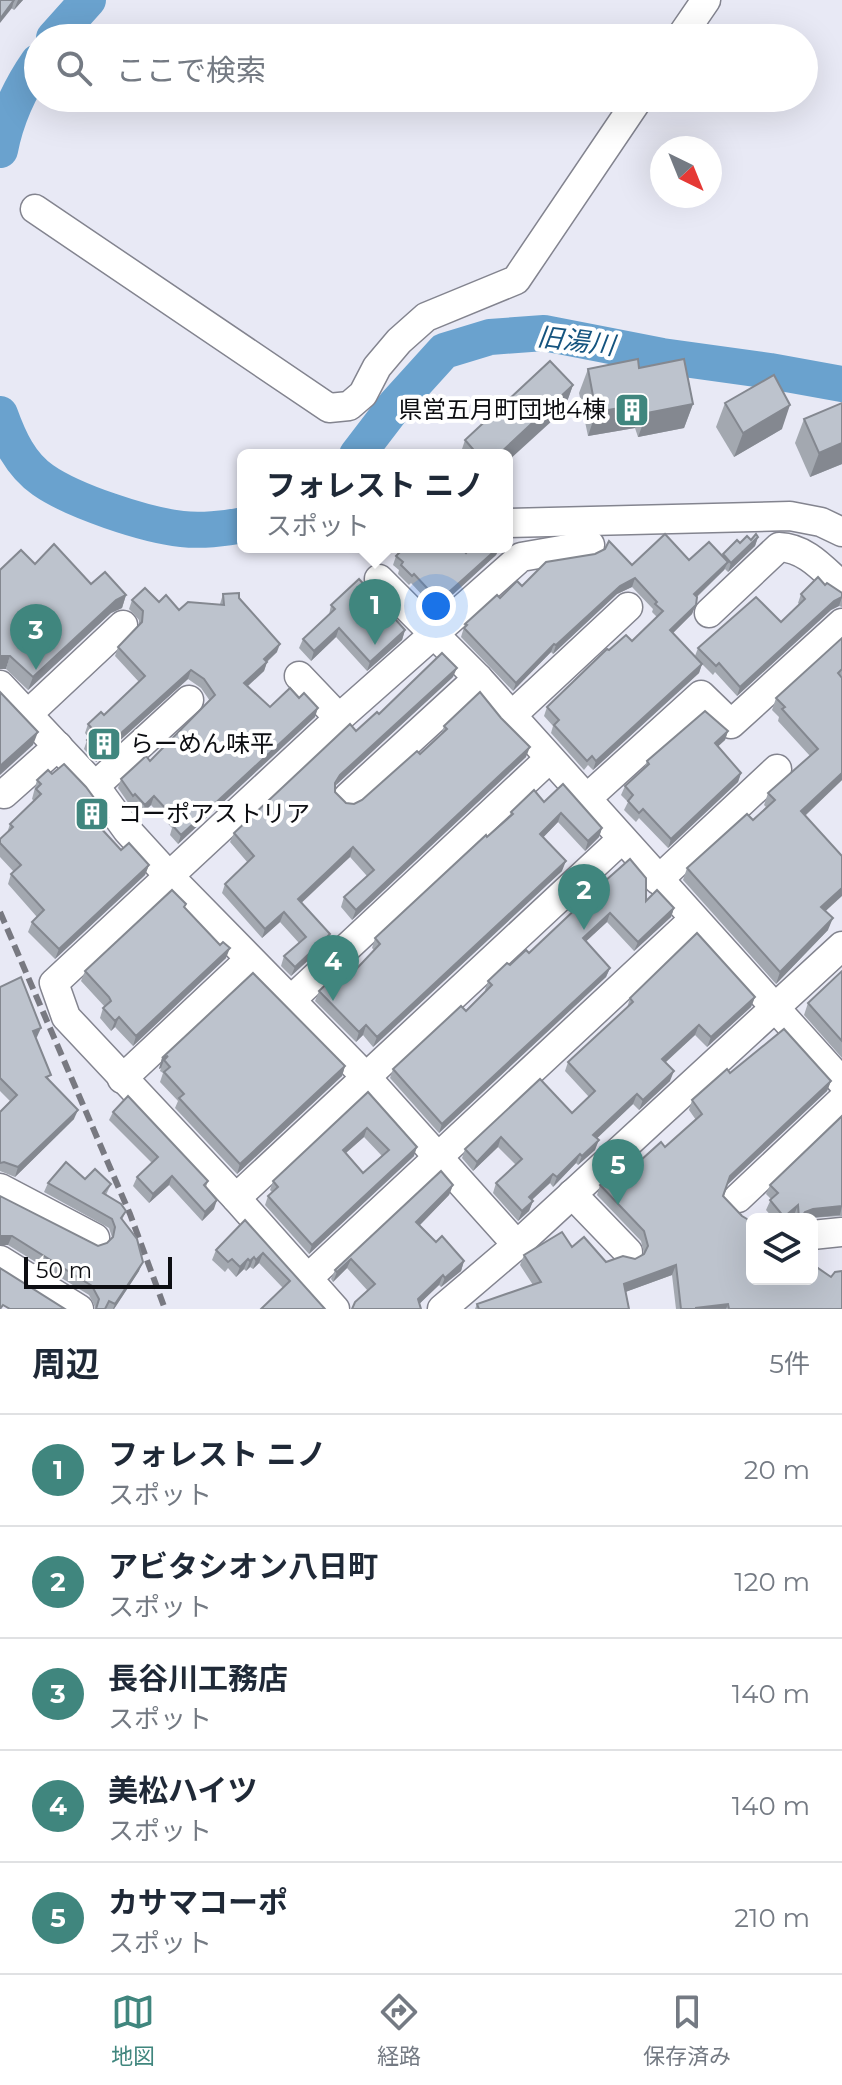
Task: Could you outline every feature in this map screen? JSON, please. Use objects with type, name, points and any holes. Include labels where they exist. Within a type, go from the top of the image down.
[{"type":"street","points":[[690,24],[706,0]]},
{"type":"street","points":[[35,209],[329,408],[339,409],[349,406],[363,394],[377,367],[426,317],[516,280],[630,112]]},
{"type":"street","points":[[513,523],[790,516],[821,522],[842,532]]},
{"type":"street","points":[[335,1309],[66,1017],[54,983],[339,718],[521,557],[590,545]]},
{"type":"street","points":[[709,613],[779,547],[794,548],[804,554],[842,586]]},
{"type":"street","points":[[379,579],[478,678],[842,1082]]},
{"type":"street","points":[[510,717],[628,607]]},
{"type":"street","points":[[586,799],[701,695],[731,724],[842,623]]},
{"type":"street","points":[[28,714],[123,625]]},
{"type":"street","points":[[299,676],[339,718]]},
{"type":"street","points":[[348,797],[478,678]]},
{"type":"street","points":[[0,685],[95,786],[127,830],[169,876],[367,1078],[517,1245]]},
{"type":"street","points":[[95,786],[189,700]]},
{"type":"street","points":[[4,794],[58,746]]},
{"type":"street","points":[[292,999],[549,759]]},
{"type":"street","points":[[658,880],[777,769]]},
{"type":"street","points":[[236,1198],[622,839]]},
{"type":"street","points":[[307,1279],[694,919]]},
{"type":"street","points":[[442,1309],[517,1245],[842,946]]},
{"type":"street","points":[[122,1079],[249,960]]},
{"type":"street","points":[[738,1198],[842,1100]]},
{"type":"street","points":[[0,1188],[95,1238]]},
{"type":"street","points":[[572,1194],[628,1252]]},
{"type":"street","points":[[818,1234],[842,1232]]},
{"type":"street","points":[[0,1260],[79,1309]]},
{"type":"building","points":[[0,0],[14,0],[0,19]]},
{"type":"building","points":[[638,359],[639,368],[684,359],[693,404],[647,413],[644,404],[596,412],[588,369]]},
{"type":"building","points":[[550,361],[573,385],[504,449],[473,449],[465,440]]},
{"type":"building","points":[[774,375],[790,405],[743,433],[725,403]]},
{"type":"building","points":[[842,403],[842,443],[819,453],[804,419]]},
{"type":"building","points":[[665,534],[689,560],[709,542],[728,562],[694,594],[697,597],[696,605],[670,630],[702,664],[596,761],[592,756],[587,761],[554,725],[559,720],[547,707],[607,649],[626,635],[632,641],[663,611],[655,604],[657,602],[635,578],[620,586],[554,644],[516,683],[464,628],[465,624],[517,581],[522,586],[546,562],[595,554],[605,549],[609,541],[632,565]]},
{"type":"building","points":[[756,534],[758,537],[731,563],[723,554],[737,540],[740,543],[747,536],[751,540]]},
{"type":"building","points":[[54,544],[91,584],[105,572],[126,595],[116,600],[33,677],[10,656],[0,656],[0,570],[21,550],[35,564]]},
{"type":"building","points":[[399,553],[492,553],[439,601],[414,574],[412,576],[401,565],[403,562],[396,556]]},
{"type":"building","points":[[818,577],[825,585],[827,583],[842,593],[842,597],[740,687],[719,663],[716,666],[698,648],[756,597],[781,622],[805,599],[801,594]]},
{"type":"building","points":[[359,579],[405,630],[370,662],[339,628],[314,651],[303,639],[335,609],[331,605]]},
{"type":"building","points":[[145,588],[159,602],[166,595],[179,610],[188,602],[224,605],[223,594],[239,593],[239,598],[280,644],[264,659],[267,662],[244,683],[270,707],[290,688],[299,698],[304,693],[318,708],[181,835],[173,826],[178,822],[154,796],[145,805],[135,794],[133,796],[121,779],[146,756],[150,761],[215,695],[204,679],[191,670],[99,753],[87,740],[95,732],[88,724],[101,712],[104,715],[145,676],[118,647],[142,622],[143,611],[132,600]]},
{"type":"building","points":[[842,638],[842,669],[838,673],[842,678],[842,773],[801,811],[842,856],[842,888],[821,907],[833,918],[780,972],[687,868],[747,814],[753,820],[775,800],[768,793],[818,749],[776,698]]},
{"type":"building","points":[[442,653],[457,668],[340,775],[335,783],[335,792],[346,803],[354,804],[362,800],[417,751],[420,754],[480,692],[530,747],[356,910],[344,897],[374,870],[353,847],[298,899],[330,934],[295,967],[284,956],[306,937],[284,912],[265,929],[225,884],[254,856],[234,833],[350,724],[356,731],[377,712],[379,714]]},
{"type":"building","points":[[0,692],[38,732],[0,766]]},
{"type":"building","points":[[705,711],[728,731],[715,743],[741,773],[671,839],[643,809],[639,813],[628,801],[633,795],[625,786],[649,764],[647,761]]},
{"type":"building","points":[[64,764],[108,817],[98,825],[121,850],[129,843],[149,865],[59,949],[32,922],[44,910],[11,874],[21,865],[0,843],[0,839],[13,827],[10,824],[41,794],[36,789],[41,784],[37,780],[48,770],[52,774]]},
{"type":"building","points":[[563,784],[602,828],[588,841],[561,813],[540,834],[566,861],[377,1037],[366,1025],[359,1032],[319,991],[338,973],[345,981],[380,944],[375,938],[486,835],[513,814],[511,812],[534,790],[544,802]]},
{"type":"building","points":[[630,859],[646,878],[646,901],[657,890],[674,908],[638,942],[610,913],[583,938],[610,968],[442,1124],[393,1069],[461,1006],[466,1011],[492,985],[488,981],[507,963],[510,965],[526,950],[529,953],[582,903],[577,898],[592,884],[596,889]]},
{"type":"building","points":[[172,890],[220,945],[223,942],[230,948],[136,1036],[119,1017],[115,1021],[103,1008],[111,1001],[85,971]]},
{"type":"building","points":[[697,933],[755,997],[711,1037],[699,1025],[662,1059],[674,1071],[643,1100],[637,1094],[593,1135],[599,1140],[557,1177],[553,1174],[529,1197],[533,1201],[522,1211],[496,1183],[522,1159],[501,1137],[477,1162],[465,1149],[540,1079],[572,1113],[595,1091],[568,1062],[633,1002],[630,998]]},
{"type":"building","points":[[842,971],[842,1041],[808,1003]]},
{"type":"building","points":[[253,973],[345,1066],[240,1164],[179,1098],[184,1094],[164,1072],[170,1067],[164,1060],[168,1056],[162,1058]]},
{"type":"building","points":[[21,977],[41,1028],[33,1031],[51,1075],[46,1077],[78,1110],[18,1167],[0,1163],[0,1112],[17,1095],[0,1078],[0,987]]},
{"type":"building","points":[[784,1029],[831,1081],[730,1176],[723,1196],[746,1218],[746,1285],[818,1285],[818,1268],[831,1277],[835,1272],[842,1271],[842,1309],[729,1309],[728,1304],[681,1309],[676,1265],[624,1284],[629,1309],[479,1309],[477,1304],[541,1282],[524,1255],[562,1232],[572,1247],[584,1237],[606,1262],[623,1256],[635,1259],[644,1254],[648,1246],[644,1231],[600,1185],[636,1155],[641,1160],[661,1142],[665,1147],[702,1114],[692,1100],[727,1069],[730,1073]]},
{"type":"building","points":[[368,1092],[417,1147],[312,1245],[268,1196],[278,1187],[273,1181]],"holes":[[[367,1128],[389,1150],[363,1173],[343,1150]]]},
{"type":"building","points":[[128,1096],[208,1181],[204,1185],[217,1200],[205,1212],[172,1176],[153,1194],[137,1177],[158,1157],[113,1112]]},
{"type":"building","points":[[842,1116],[842,1206],[799,1213],[798,1205],[789,1213],[781,1213],[770,1200],[778,1193],[770,1185]]},
{"type":"building","points":[[66,1162],[85,1179],[95,1169],[111,1184],[103,1193],[121,1204],[126,1211],[121,1218],[137,1239],[143,1262],[115,1304],[109,1301],[105,1309],[96,1309],[99,1299],[92,1286],[12,1236],[0,1236],[0,1196],[98,1246],[113,1237],[115,1227],[112,1219],[48,1183]]},
{"type":"building","points":[[441,1171],[453,1185],[416,1222],[436,1242],[442,1236],[464,1261],[445,1278],[443,1275],[418,1299],[421,1309],[352,1309],[355,1302],[375,1284],[351,1259],[337,1272],[335,1270]]},
{"type":"building","points":[[245,1220],[325,1309],[261,1309],[290,1281],[263,1253],[256,1260],[254,1257],[250,1261],[248,1259],[240,1267],[232,1259],[228,1262],[216,1250]]},
{"type":"building","points":[[0,1268],[65,1309],[10,1309],[3,1305],[0,1309]]},
{"type":"waterway","name":"旧湯川","points":[[67,24],[88,0]]},
{"type":"waterway","name":"旧湯川","points":[[0,150],[14,104],[24,84]]},
{"type":"waterway","name":"旧湯川","points":[[362,449],[396,404],[444,351],[490,337],[544,333],[662,356],[842,384]]},
{"type":"waterway","name":"旧湯川","points":[[0,414],[11,442],[35,474],[72,496],[110,511],[167,527],[204,530],[237,526]]},
{"type":"railway","points":[[0,912],[130,1214],[165,1309]]},
{"type":"place","name":"県営五月町団地4棟","points":[[632,410]]},
{"type":"place","name":"フォレスト ニノ","points":[[375,645]]},
{"type":"place","name":"長谷川工務店","points":[[36,670]]},
{"type":"place","name":"らーめん味平","points":[[104,744]]},
{"type":"place","name":"コーポアストリア","points":[[92,814]]},
{"type":"place","name":"アビタシオン八日町","points":[[584,930]]},
{"type":"place","name":"美松ハイツ","points":[[333,1001]]},
{"type":"place","name":"カサマコーポ","points":[[618,1205]]}]
